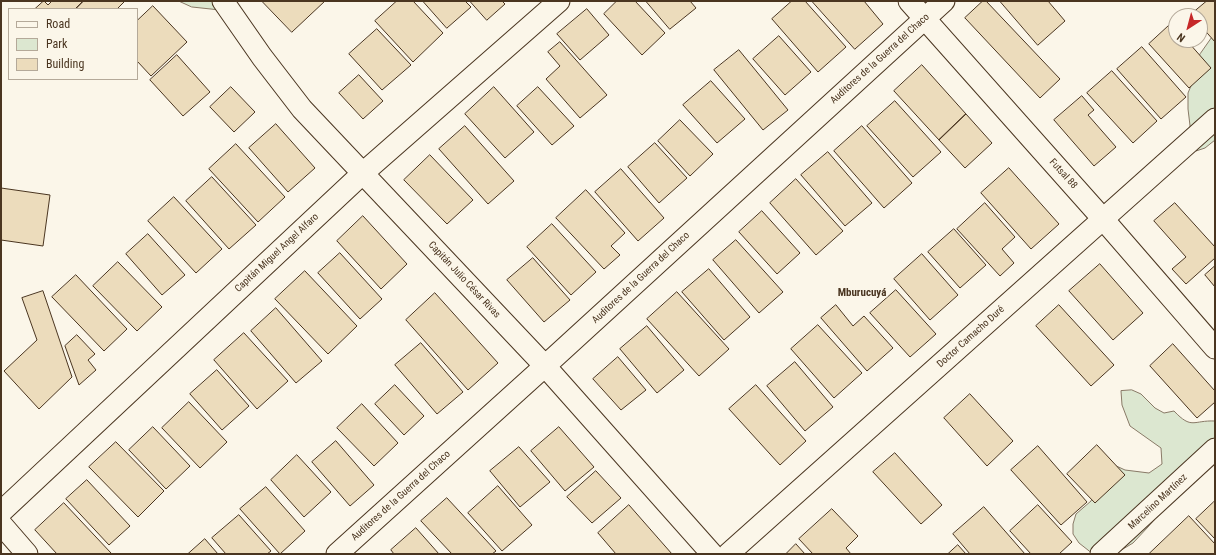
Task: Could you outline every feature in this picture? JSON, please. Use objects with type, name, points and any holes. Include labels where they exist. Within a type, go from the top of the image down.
[{"type":"street","name":"Capitán Julio César Rivas","points":[[223,1],[262,57],[302,109],[545,366],[712,554]]},
{"type":"street","name":"Capitán Miguel Angel Alfaro","points":[[1,512],[364,173],[559,1]]},
{"type":"street","name":"Futsal 88","points":[[909,1],[1103,219],[1215,348]]},
{"type":"street","name":"Auditores de la Guerra del Chaco","points":[[337,554],[944,1]]},
{"type":"street","name":"Doctor Camacho Duré","points":[[728,554],[1215,119]]},
{"type":"street","name":"Marcelino Martínez","points":[[1101,554],[1215,449]]},
{"type":"street","points":[[1,524],[27,554]]},
{"type":"green space","points":[[179,1],[235,1],[220,10],[192,7]]},
{"type":"green space","points":[[1215,33],[1215,140],[1205,148],[1196,151],[1192,142],[1188,109],[1188,93],[1193,81],[1195,63],[1204,48],[1208,48],[1208,43]]},
{"type":"green space","points":[[1132,390],[1141,394],[1155,408],[1164,413],[1174,411],[1180,417],[1193,423],[1215,421],[1215,460],[1174,497],[1133,543],[1114,554],[1093,554],[1079,543],[1073,534],[1073,524],[1076,514],[1091,501],[1112,464],[1125,470],[1149,473],[1162,464],[1161,448],[1130,426],[1122,405],[1121,391]]},
{"type":"building","points":[[44,1],[48,5],[52,1],[83,1],[76,8],[36,8]]},
{"type":"building","points":[[84,1],[125,1],[118,8],[77,8]]},
{"type":"building","points":[[262,1],[325,1],[292,32]]},
{"type":"building","points":[[397,1],[413,1],[443,33],[413,62],[375,21]]},
{"type":"building","points":[[423,1],[465,1],[471,7],[447,28]]},
{"type":"building","points":[[470,1],[502,1],[505,4],[487,20]]},
{"type":"building","points":[[617,1],[635,1],[665,33],[642,55],[604,14]]},
{"type":"building","points":[[646,1],[690,1],[696,8],[670,29]]},
{"type":"building","points":[[792,1],[805,1],[846,47],[818,72],[772,19]]},
{"type":"building","points":[[812,1],[864,1],[883,24],[855,49]]},
{"type":"building","points":[[983,1],[986,1],[1060,79],[1040,98],[965,18]]},
{"type":"building","points":[[1000,1],[1048,1],[1065,21],[1038,45]]},
{"type":"building","points":[[1207,1],[1215,1],[1215,42],[1208,34],[1208,8],[1199,8]]},
{"type":"building","points":[[153,6],[187,42],[151,76],[138,62],[138,20]]},
{"type":"building","points":[[587,9],[609,35],[580,60],[557,34]]},
{"type":"building","points":[[1168,26],[1168,48],[1193,48],[1211,68],[1189,88],[1149,44]]},
{"type":"building","points":[[377,29],[411,65],[382,90],[349,54]]},
{"type":"building","points":[[779,36],[811,72],[785,95],[753,59]]},
{"type":"building","points":[[560,42],[607,95],[580,118],[546,79],[560,66],[548,52]]},
{"type":"building","points":[[1142,47],[1186,97],[1161,119],[1117,69]]},
{"type":"building","points":[[739,50],[788,110],[763,130],[714,70]]},
{"type":"building","points":[[177,55],[210,92],[183,116],[150,80]]},
{"type":"building","points":[[922,65],[966,114],[939,140],[894,91]]},
{"type":"building","points":[[1112,71],[1157,121],[1133,143],[1087,93]]},
{"type":"building","points":[[359,75],[383,101],[363,119],[339,93]]},
{"type":"building","points":[[711,81],[745,119],[717,143],[683,105]]},
{"type":"building","points":[[231,87],[255,112],[234,132],[210,107]]},
{"type":"building","points":[[494,87],[534,132],[505,158],[465,114]]},
{"type":"building","points":[[538,87],[574,126],[552,145],[517,106]]},
{"type":"building","points":[[1082,96],[1094,110],[1088,115],[1116,147],[1094,166],[1054,120]]},
{"type":"building","points":[[895,101],[941,152],[913,177],[867,126]]},
{"type":"building","points":[[966,114],[992,143],[965,168],[939,140]]},
{"type":"building","points":[[680,120],[713,154],[690,176],[658,141]]},
{"type":"building","points":[[276,124],[315,168],[288,192],[249,148]]},
{"type":"building","points":[[465,126],[514,181],[488,204],[439,149]]},
{"type":"building","points":[[862,126],[912,183],[884,208],[834,151]]},
{"type":"building","points":[[655,143],[687,178],[659,203],[628,167]]},
{"type":"building","points":[[236,144],[285,197],[258,222],[209,169]]},
{"type":"building","points":[[828,152],[872,203],[845,226],[801,175]]},
{"type":"building","points":[[430,155],[473,200],[447,224],[404,180]]},
{"type":"building","points":[[1009,168],[1059,224],[1031,249],[981,193]]},
{"type":"building","points":[[621,169],[664,218],[638,241],[595,192]]},
{"type":"building","points":[[212,177],[256,225],[229,249],[186,201]]},
{"type":"building","points":[[796,179],[843,231],[816,255],[770,203]]},
{"type":"building","points":[[1,188],[50,195],[43,246],[1,240]]},
{"type":"building","points":[[586,190],[625,233],[611,246],[620,255],[604,269],[556,218]]},
{"type":"building","points":[[174,197],[222,249],[196,273],[148,221]]},
{"type":"building","points":[[985,203],[1015,237],[1002,249],[1014,263],[1000,276],[957,229]]},
{"type":"building","points":[[1175,203],[1215,247],[1215,258],[1186,284],[1172,269],[1186,257],[1154,221]]},
{"type":"building","points":[[762,211],[800,253],[777,274],[739,232]]},
{"type":"building","points":[[363,216],[407,264],[381,289],[337,241]]},
{"type":"building","points":[[552,224],[596,272],[571,295],[527,247]]},
{"type":"building","points":[[954,229],[986,265],[960,288],[928,252]]},
{"type":"building","points":[[148,234],[185,275],[162,295],[126,254]]},
{"type":"building","points":[[736,240],[783,292],[759,313],[713,260]]},
{"type":"building","points":[[340,253],[382,299],[360,319],[318,273]]},
{"type":"building","points":[[922,254],[958,295],[930,320],[894,279]]},
{"type":"building","points":[[533,258],[570,300],[544,322],[507,280]]},
{"type":"building","points":[[118,262],[162,307],[137,331],[93,286]]},
{"type":"building","points":[[1100,264],[1143,313],[1113,340],[1069,291]]},
{"type":"building","points":[[1215,266],[1215,287],[1205,275]]},
{"type":"building","points":[[709,269],[750,317],[724,340],[682,292]]},
{"type":"building","points":[[305,271],[357,326],[328,354],[275,299]]},
{"type":"building","points":[[76,275],[127,329],[104,351],[52,297]]},
{"type":"building","points":[[896,290],[936,334],[910,357],[870,313]]},
{"type":"building","points":[[43,291],[72,377],[39,409],[4,371],[37,340],[22,298]]},
{"type":"building","points":[[677,292],[729,349],[699,376],[647,319]]},
{"type":"building","points":[[435,293],[498,363],[468,390],[406,320]]},
{"type":"building","points":[[836,305],[853,326],[864,316],[893,348],[867,371],[821,318]]},
{"type":"building","points":[[1059,305],[1114,365],[1091,386],[1036,326]]},
{"type":"building","points":[[276,308],[322,361],[296,383],[251,331]]},
{"type":"building","points":[[818,325],[862,373],[834,398],[791,349]]},
{"type":"building","points":[[647,326],[684,370],[657,393],[620,349]]},
{"type":"building","points":[[244,333],[288,381],[257,409],[214,360]]},
{"type":"building","points":[[77,335],[95,354],[88,360],[96,370],[79,385],[65,346]]},
{"type":"building","points":[[421,343],[463,392],[437,414],[395,365]]},
{"type":"building","points":[[1173,344],[1215,391],[1215,402],[1197,418],[1150,366]]},
{"type":"building","points":[[618,357],[646,390],[621,410],[593,379]]},
{"type":"building","points":[[795,362],[833,407],[805,431],[767,386]]},
{"type":"building","points":[[217,370],[249,406],[222,430],[190,394]]},
{"type":"building","points":[[395,385],[424,416],[404,435],[375,404]]},
{"type":"building","points":[[756,385],[806,441],[780,465],[729,409]]},
{"type":"building","points":[[970,394],[1013,441],[987,466],[944,418]]},
{"type":"building","points":[[189,402],[227,442],[200,468],[162,428]]},
{"type":"building","points":[[362,404],[398,443],[374,466],[337,428]]},
{"type":"building","points":[[153,427],[190,466],[166,489],[129,450]]},
{"type":"building","points":[[559,427],[594,467],[565,491],[531,451]]},
{"type":"building","points":[[336,441],[374,485],[350,506],[312,462]]},
{"type":"building","points":[[116,442],[164,491],[138,517],[89,467]]},
{"type":"building","points":[[1097,445],[1125,475],[1095,503],[1067,474]]},
{"type":"building","points":[[1038,446],[1087,502],[1061,525],[1011,470]]},
{"type":"building","points":[[519,447],[550,482],[520,507],[490,471]]},
{"type":"building","points":[[895,453],[942,505],[921,524],[873,472]]},
{"type":"building","points":[[297,455],[331,492],[304,517],[271,480]]},
{"type":"building","points":[[596,471],[621,498],[592,523],[567,497]]},
{"type":"building","points":[[87,480],[130,526],[109,545],[66,499]]},
{"type":"building","points":[[498,486],[532,525],[502,551],[468,513]]},
{"type":"building","points":[[266,487],[305,531],[280,554],[240,509]]},
{"type":"building","points":[[447,498],[496,551],[492,554],[452,554],[421,521]]},
{"type":"building","points":[[1214,502],[1215,503],[1215,539],[1196,519]]},
{"type":"building","points":[[64,503],[111,553],[110,554],[57,554],[35,530]]},
{"type":"building","points":[[629,505],[672,554],[616,554],[598,533]]},
{"type":"building","points":[[1038,505],[1072,542],[1059,554],[1031,554],[1010,531]]},
{"type":"building","points":[[984,507],[1025,554],[970,554],[953,534]]},
{"type":"building","points":[[832,509],[858,536],[846,548],[851,554],[813,554],[799,539]]},
{"type":"building","points":[[239,515],[271,551],[267,554],[226,554],[212,538]]},
{"type":"building","points":[[1189,516],[1215,544],[1215,554],[1149,554]]},
{"type":"building","points":[[416,528],[439,554],[394,554],[391,550]]},
{"type":"building","points":[[205,539],[218,554],[188,554]]},
{"type":"building","points":[[796,544],[805,554],[786,554]]},
{"type":"building","points":[[958,545],[966,554],[948,554]]},
{"type":"district","name":"Mburucuyá","points":[[862,293]]}]
